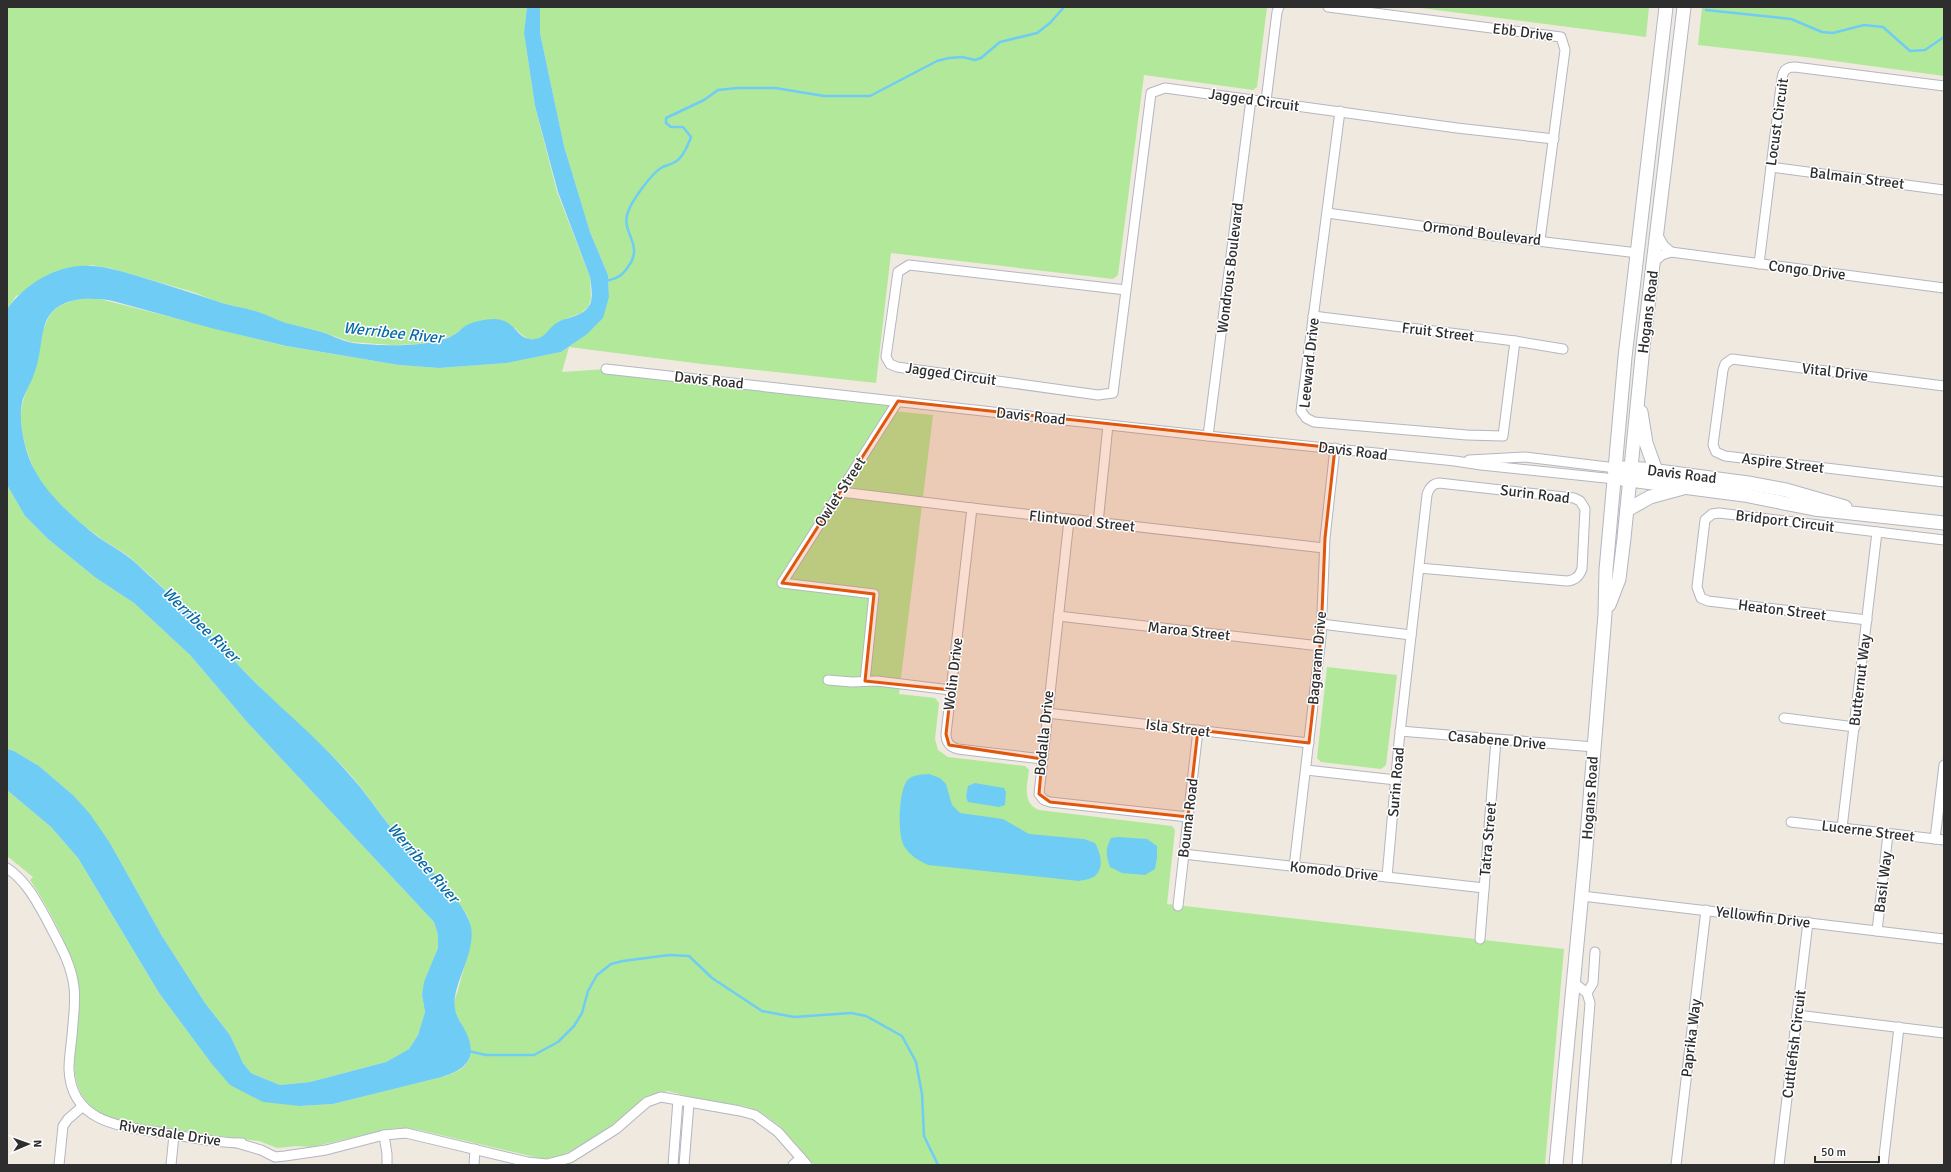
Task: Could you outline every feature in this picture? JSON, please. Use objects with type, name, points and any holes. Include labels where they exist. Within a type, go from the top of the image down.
[{"type":"street","points":[[1266,101],[1277,12],[1279,7]]},
{"type":"street","name":"Ebb Drive","points":[[1328,7],[1561,36],[1565,50],[1540,240]]},
{"type":"street","name":"Hogans Road","points":[[1556,1165],[1582,896],[1605,614],[1606,570],[1625,357],[1666,7]]},
{"type":"street","name":"Hogans Road","points":[[1605,614],[1619,579],[1653,263],[1684,7]]},
{"type":"street","name":"Locust Circuit","points":[[1759,264],[1782,78],[1783,73],[1789,67],[1944,86]]},
{"type":"street","name":"Jagged Circuit","points":[[1126,290],[908,265],[898,272],[886,356],[890,364],[897,367],[1098,394],[1113,393],[1151,93],[1166,88],[1457,128],[1554,139]]},
{"type":"street","name":"Wondrous Boulevard","points":[[1208,436],[1252,99]]},
{"type":"street","name":"Leeward Drive","points":[[1340,111],[1301,411],[1306,418],[1314,422],[1467,435],[1503,436],[1514,341]]},
{"type":"street","name":"Balmain Street","points":[[1771,167],[1944,190]]},
{"type":"street","name":"Ormond Boulevard","points":[[1327,213],[1494,236],[1540,240],[1638,253]]},
{"type":"street","points":[[1657,234],[1664,246],[1671,252]]},
{"type":"street","points":[[1653,263],[1662,255],[1671,252]]},
{"type":"street","name":"Congo Drive","points":[[1671,252],[1944,288]]},
{"type":"street","name":"Fruit Street","points":[[1313,316],[1514,341],[1563,349]]},
{"type":"street","name":"Vital Drive","points":[[1727,362],[1736,359],[1944,386]]},
{"type":"street","name":"Aspire Street","points":[[1727,362],[1723,370],[1713,441],[1714,449],[1718,454],[1944,482]]},
{"type":"street","name":"Davis Road","points":[[606,369],[1208,436],[1455,461],[1525,457],[1615,474],[1656,471],[1763,485],[1882,515]]},
{"type":"street","name":"Owlet Street","points":[[865,681],[874,594],[782,583],[898,401]]},
{"type":"street","points":[[1639,402],[1646,443],[1656,471]]},
{"type":"street","points":[[1098,523],[1108,424]]},
{"type":"street","name":"Bagaram Drive","points":[[1294,867],[1320,646],[1324,548],[1336,448]]},
{"type":"street","name":"Davis Road","points":[[1630,474],[1687,487],[1744,494],[1814,509],[1858,515],[1882,515],[1940,522]]},
{"type":"street","name":"Surin Road","points":[[1387,877],[1400,731],[1427,495],[1430,488],[1436,483],[1574,498],[1580,501],[1585,509],[1582,569],[1578,577],[1573,580],[1567,581],[1419,568]]},
{"type":"street","points":[[1627,510],[1650,497],[1687,487]]},
{"type":"street","name":"Flintwood Street","points":[[841,492],[1069,520],[1324,548]]},
{"type":"street","name":"Wolin Drive","points":[[972,508],[946,734],[949,745],[958,749],[1042,759]]},
{"type":"street","name":"Bridport Circuit","points":[[1699,596],[1697,587],[1704,524],[1706,518],[1712,514],[1944,540]]},
{"type":"street","name":"Bodalla Drive","points":[[1069,520],[1038,791],[1040,797],[1046,801],[1188,817]]},
{"type":"street","name":"Butternut Way","points":[[1842,828],[1877,532]]},
{"type":"street","name":"Heaton Street","points":[[1699,596],[1708,601],[1867,620]]},
{"type":"street","name":"Maroa Street","points":[[1058,616],[1320,646]]},
{"type":"street","points":[[1321,624],[1412,635]]},
{"type":"street","points":[[828,680],[877,681],[951,690]]},
{"type":"street","name":"Isla Street","points":[[1047,713],[1309,742]]},
{"type":"street","points":[[1784,718],[1855,726]]},
{"type":"street","name":"Bouma Road","points":[[1178,906],[1198,730]]},
{"type":"street","name":"Casabene Drive","points":[[1400,731],[1594,747]]},
{"type":"street","name":"Tatra Street","points":[[1480,939],[1496,740]]},
{"type":"street","points":[[1940,840],[1944,765]]},
{"type":"street","points":[[1306,770],[1396,780]]},
{"type":"street","name":"Lucerne Street","points":[[1791,822],[1940,840]]},
{"type":"street","name":"Basil Way","points":[[1877,930],[1888,834]]},
{"type":"street","name":"Komodo Drive","points":[[1183,854],[1484,888]]},
{"type":"street","name":"Riversdale Drive","points":[[7,868],[24,882],[33,895],[62,949],[70,969],[74,997],[70,1073],[72,1084],[83,1106],[93,1115],[108,1123],[120,1127],[237,1143],[262,1144],[275,1159],[296,1149],[311,1153],[384,1135],[410,1133],[534,1164],[571,1162],[605,1138],[651,1100],[661,1097],[755,1115],[778,1132],[804,1162]]},
{"type":"street","name":"Yellowfin Drive","points":[[1582,896],[1944,939]]},
{"type":"street","name":"Paprika Way","points":[[1676,1165],[1706,910]]},
{"type":"street","name":"Cuttlefish Circuit","points":[[1779,1165],[1808,922]]},
{"type":"street","points":[[1587,993],[1592,982],[1595,952]]},
{"type":"street","points":[[1573,982],[1587,993],[1590,1000],[1578,1165]]},
{"type":"street","points":[[1797,1015],[1944,1032]]},
{"type":"street","points":[[1883,1165],[1899,1027]]},
{"type":"street","points":[[673,1165],[678,1100]]},
{"type":"street","points":[[684,1165],[688,1103]]},
{"type":"street","points":[[59,1165],[63,1126],[68,1119],[83,1106]]},
{"type":"street","points":[[171,1165],[174,1134]]},
{"type":"street","points":[[384,1135],[387,1165]]},
{"type":"street","points":[[474,1165],[475,1149]]},
{"type":"street","points":[[793,1165],[804,1162]]},
{"type":"highlighted area","points":[[898,401],[1335,448],[1325,538],[1321,637],[1309,743],[1198,730],[1188,817],[1050,802],[1039,794],[1042,759],[949,745],[946,734],[951,690],[865,681],[874,594],[782,583]]},
{"type":"green space","points":[[7,7],[527,7],[524,33],[535,106],[557,192],[590,277],[591,299],[588,307],[581,313],[558,322],[544,336],[538,339],[528,339],[515,328],[467,325],[452,336],[420,344],[393,345],[351,342],[319,331],[285,323],[254,311],[218,302],[193,292],[110,268],[90,265],[16,296],[7,309]]},
{"type":"green space","points":[[540,7],[1267,7],[1257,87],[1253,90],[1144,75],[1118,275],[1113,279],[891,253],[876,383],[702,364],[569,347],[562,372],[606,369],[898,401],[893,411],[933,415],[899,694],[935,698],[939,703],[935,739],[938,750],[948,757],[1025,766],[1029,770],[1027,788],[1028,798],[1030,803],[1039,810],[1172,826],[1175,830],[1167,904],[1564,949],[1545,1165],[814,1165],[780,1126],[759,1111],[744,1106],[702,1100],[668,1091],[647,1096],[609,1129],[576,1148],[563,1155],[543,1159],[419,1130],[404,1128],[389,1129],[312,1147],[297,1146],[277,1148],[259,1141],[122,1122],[112,1119],[93,1108],[81,1093],[75,1076],[74,1058],[79,997],[77,978],[70,955],[58,928],[30,880],[33,877],[7,856],[7,790],[51,827],[78,858],[159,993],[211,1063],[300,1106],[333,1104],[442,1077],[458,1071],[468,1062],[471,1050],[466,1033],[456,1013],[454,1004],[468,951],[470,931],[467,915],[461,907],[387,823],[349,773],[271,698],[150,575],[129,557],[80,522],[53,497],[45,487],[38,477],[27,452],[21,426],[21,409],[38,360],[44,327],[48,318],[61,305],[81,299],[96,298],[285,346],[399,365],[439,368],[507,363],[561,352],[586,335],[609,297],[608,275],[590,232],[564,146],[540,33]]},
{"type":"green space","points":[[1413,7],[1649,7],[1646,37]]},
{"type":"green space","points":[[1702,7],[1944,7],[1944,76],[1805,57],[1698,45]]},
{"type":"green space","points":[[7,485],[25,516],[48,539],[96,578],[134,603],[190,655],[247,722],[434,922],[438,935],[438,948],[422,995],[425,1012],[418,1035],[409,1049],[386,1062],[310,1082],[280,1085],[251,1073],[243,1063],[230,1035],[205,1003],[162,936],[110,843],[73,795],[39,766],[14,751],[7,749]]},
{"type":"green space","points":[[1327,667],[1397,675],[1386,765],[1381,769],[1321,762],[1317,758]]},
{"type":"water","name":"Werribee River","points":[[527,7],[540,7],[540,33],[564,146],[590,232],[608,275],[609,297],[603,318],[586,335],[561,352],[507,363],[439,368],[399,365],[286,346],[211,328],[113,301],[103,299],[82,299],[71,301],[62,305],[54,310],[48,318],[44,328],[36,369],[22,403],[21,419],[25,446],[34,469],[54,497],[89,530],[128,556],[137,564],[188,612],[255,682],[328,751],[366,794],[387,823],[449,890],[467,916],[471,927],[472,937],[470,948],[455,999],[455,1008],[459,1020],[466,1032],[471,1049],[468,1061],[464,1066],[451,1074],[442,1077],[333,1104],[300,1106],[263,1102],[230,1085],[211,1063],[159,993],[78,858],[51,827],[7,790],[7,749],[14,751],[39,766],[73,795],[90,814],[110,843],[162,936],[205,1003],[230,1035],[243,1063],[251,1073],[265,1079],[280,1085],[310,1082],[386,1062],[409,1049],[418,1035],[425,1012],[422,995],[424,982],[438,948],[438,935],[434,922],[247,722],[190,655],[134,603],[96,578],[48,539],[25,516],[7,485],[7,309],[24,291],[44,277],[56,271],[67,268],[92,266],[131,274],[221,303],[259,312],[286,323],[322,332],[353,343],[403,345],[430,343],[452,336],[471,323],[494,319],[507,322],[525,338],[540,338],[556,323],[583,312],[591,303],[592,292],[590,277],[558,192],[535,106],[524,33]]},
{"type":"water","points":[[929,774],[940,778],[946,784],[952,805],[960,813],[1003,819],[1029,834],[1084,839],[1095,843],[1101,860],[1098,872],[1092,878],[1079,881],[928,865],[912,855],[904,846],[900,832],[900,804],[908,779],[916,775]]},
{"type":"water","points":[[975,783],[1004,788],[1006,792],[1005,805],[999,807],[968,802],[966,797],[968,786]]},
{"type":"water","points":[[1111,838],[1147,839],[1157,846],[1155,869],[1145,875],[1122,873],[1110,867],[1107,849]]},
{"type":"waterway","points":[[605,281],[621,275],[633,259],[633,245],[626,219],[630,207],[642,188],[657,171],[680,158],[691,137],[683,127],[671,127],[666,123],[666,118],[704,100],[718,90],[737,88],[775,88],[824,96],[870,96],[937,61],[962,57],[975,60],[981,58],[1000,42],[1037,33],[1050,23],[1064,7]]},
{"type":"waterway","points":[[1706,10],[1791,19],[1822,32],[1833,33],[1864,25],[1883,27],[1910,51],[1925,50],[1944,37]]},
{"type":"waterway","points":[[468,1051],[486,1055],[534,1055],[558,1042],[574,1026],[582,1013],[588,991],[597,975],[611,964],[669,955],[689,956],[712,978],[762,1011],[794,1017],[851,1013],[866,1016],[902,1036],[916,1062],[922,1094],[924,1136],[938,1165]]}]
